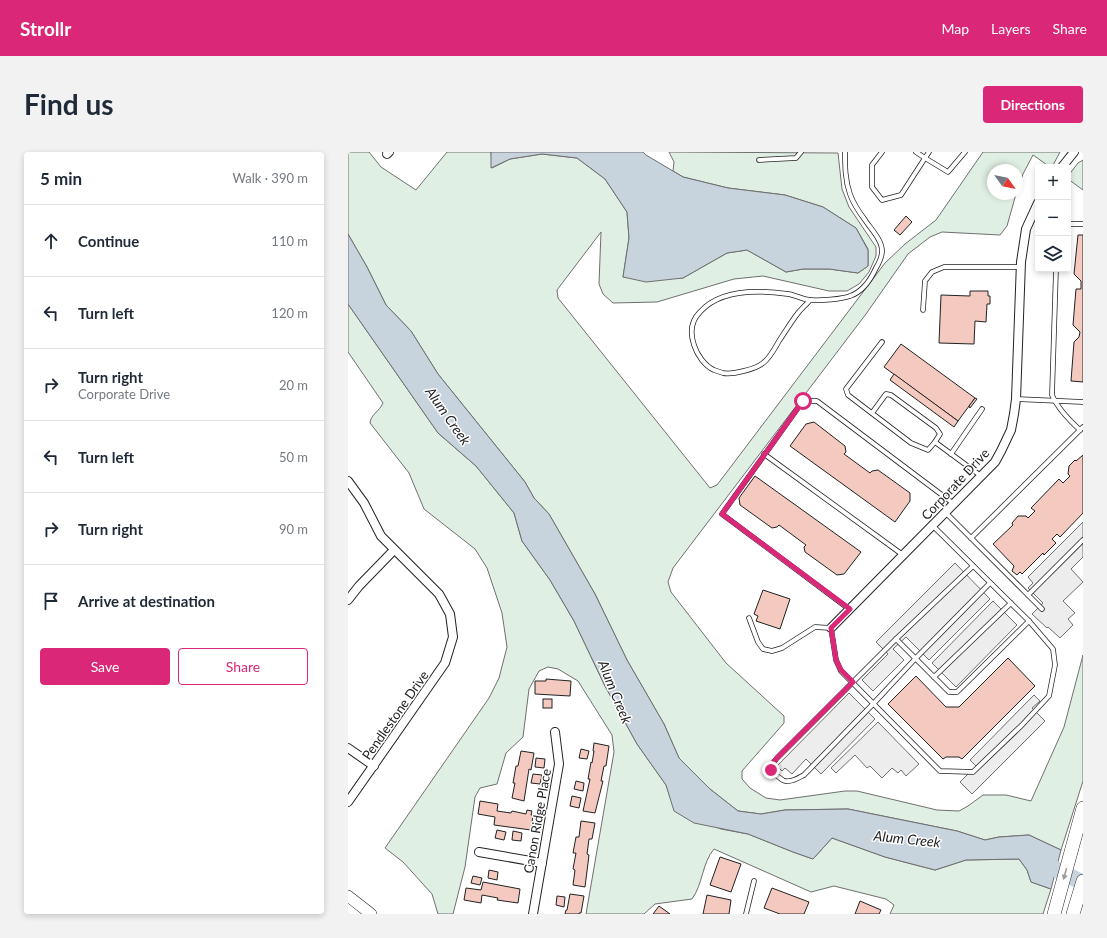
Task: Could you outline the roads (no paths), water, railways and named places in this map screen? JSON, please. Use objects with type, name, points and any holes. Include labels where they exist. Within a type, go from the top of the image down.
[{"type":"main road","points":[[1055,913],[1083,808]]},
{"type":"main road","points":[[1074,914],[1083,881]]},
{"type":"street","points":[[1062,164],[1068,152]]},
{"type":"street","points":[[1064,164],[1074,152]]},
{"type":"street","name":"Corporate Drive","points":[[831,628],[995,462],[1005,444],[1011,430],[1016,399],[1020,267],[1026,229],[1035,210]]},
{"type":"street","points":[[348,481],[364,503],[381,536],[394,550],[358,586],[348,600]]},
{"type":"street","name":"Pendlestone Drive","points":[[348,802],[445,663],[453,637],[450,614],[439,594],[394,550]]},
{"type":"street","name":"Canon Ridge Place","points":[[533,914],[559,764],[555,732]]},
{"type":"street","points":[[348,748],[374,766]]},
{"type":"street","points":[[479,852],[542,863]]},
{"type":"street","points":[[348,896],[371,914]]},
{"type":"lane","points":[[759,160],[796,158],[801,152]]},
{"type":"lane","points":[[810,300],[798,313],[764,363],[736,372],[724,373],[709,367],[700,358],[694,347],[691,336],[692,325],[695,317],[702,308],[723,296],[744,292],[764,292],[789,294],[810,300],[848,297],[857,294],[869,281],[881,259],[882,251],[880,244],[864,220],[850,194],[846,176],[845,152]]},
{"type":"lane","points":[[882,152],[872,165],[872,187],[882,200],[901,195],[929,152]]},
{"type":"lane","points":[[916,152],[948,172],[965,152]]},
{"type":"lane","points":[[1071,224],[1083,224]]},
{"type":"lane","points":[[923,310],[925,281],[932,272],[944,267],[1020,267]]},
{"type":"lane","points":[[971,538],[1081,429],[1065,416],[1054,401],[1052,395],[1056,272]]},
{"type":"lane","points":[[872,413],[886,394],[891,395],[936,428],[940,434],[928,450],[911,443],[848,395],[846,389],[882,342]]},
{"type":"lane","points":[[1016,399],[1083,402]]},
{"type":"lane","points":[[850,609],[722,514],[803,401],[817,401],[954,504]]},
{"type":"lane","points":[[951,454],[982,409]]},
{"type":"lane","points":[[935,442],[981,476]]},
{"type":"lane","points":[[764,454],[903,556]]},
{"type":"lane","points":[[946,513],[1042,609]]},
{"type":"lane","points":[[749,618],[758,642],[763,649],[772,651],[782,648],[815,627],[831,628],[836,660],[841,670],[940,772],[973,772],[1022,725],[1049,696],[1055,665],[1052,649],[1029,621],[933,526]]},
{"type":"lane","points":[[1028,594],[1083,540]]},
{"type":"lane","points":[[973,566],[896,639],[777,758],[772,764],[771,770],[774,774],[784,781],[789,782],[804,775],[990,582]]},
{"type":"lane","points":[[934,677],[1011,603]]},
{"type":"lane","points":[[896,639],[949,692],[957,692],[1029,621]]},
{"type":"lane","points":[[746,914],[754,881]]},
{"type":"water","points":[[491,152],[643,152],[683,177],[728,188],[785,195],[823,207],[856,228],[868,250],[868,266],[858,273],[829,269],[803,269],[786,272],[747,250],[727,253],[683,278],[646,282],[623,277],[629,238],[627,212],[605,179],[577,158],[542,154],[510,159],[491,168]]},
{"type":"water","points":[[348,234],[386,305],[411,331],[438,374],[525,482],[534,498],[549,514],[595,594],[627,660],[664,724],[679,758],[710,789],[738,811],[761,814],[785,810],[848,809],[957,831],[985,840],[999,837],[1029,835],[1061,850],[1051,889],[1031,882],[1027,870],[1019,859],[966,860],[935,870],[885,857],[832,838],[813,859],[748,834],[694,823],[674,811],[666,785],[637,744],[605,686],[574,621],[550,580],[522,541],[514,513],[476,466],[438,433],[348,304]]},
{"type":"waterway","name":"Alum Creek","points":[[1036,859],[1083,883]]}]
